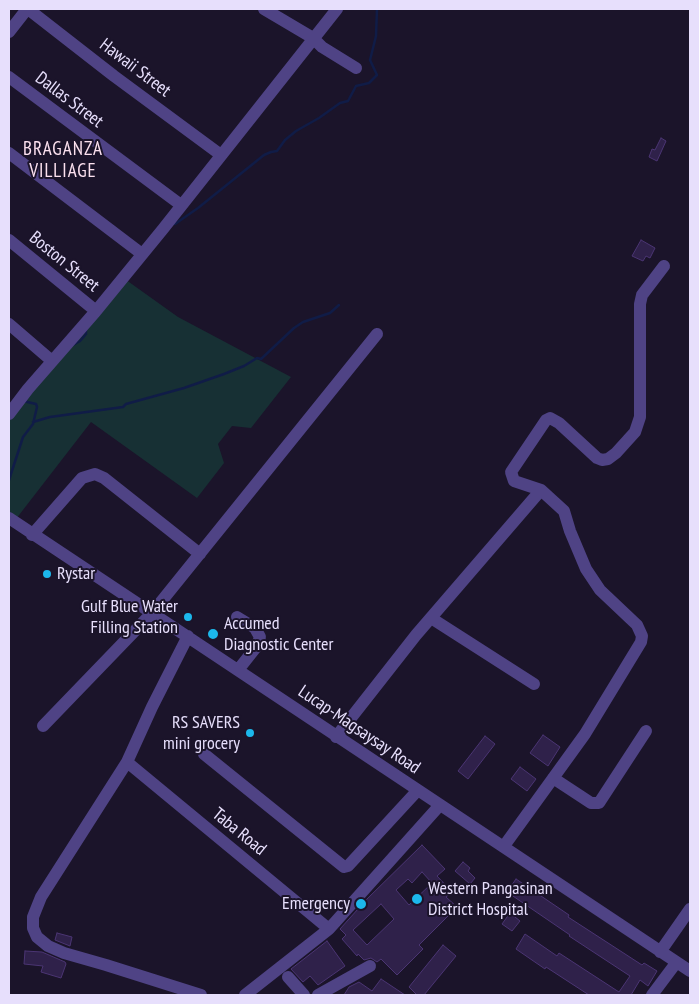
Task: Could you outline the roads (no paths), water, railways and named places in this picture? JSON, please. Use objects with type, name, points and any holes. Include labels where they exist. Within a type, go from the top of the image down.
[{"type":"street","points":[[9,32],[28,9]]},
{"type":"street","name":"Hawaii Street","points":[[28,9],[114,76],[221,155]]},
{"type":"street","points":[[264,9],[313,38],[322,47],[356,68]]},
{"type":"street","points":[[9,414],[28,389],[164,230],[181,205],[337,9]]},
{"type":"street","name":"Dallas Street","points":[[9,77],[181,205]]},
{"type":"street","points":[[9,153],[142,254]]},
{"type":"street","name":"Boston Street","points":[[9,240],[96,311]]},
{"type":"street","points":[[504,846],[585,734],[641,642],[642,636],[637,625],[600,590],[586,569],[564,511],[541,490],[514,481],[512,472],[546,420],[554,419],[597,458],[602,460],[608,459],[616,453],[635,432],[640,417],[640,304],[642,295],[664,266]]},
{"type":"street","points":[[9,324],[52,361]]},
{"type":"street","points":[[43,726],[152,613],[377,334]]},
{"type":"street","points":[[32,535],[82,478],[95,474],[104,478],[200,554]]},
{"type":"street","points":[[336,737],[431,618],[541,490]]},
{"type":"street","name":"Lucap-Magsaysay Road","points":[[13,520],[32,535],[188,636],[336,737],[504,846],[690,971]]},
{"type":"street","points":[[237,617],[256,628],[260,637],[257,646],[238,670]]},
{"type":"street","points":[[431,618],[534,684]]},
{"type":"street","points":[[188,636],[126,762],[41,897],[33,917],[33,928],[37,937],[48,946],[64,953],[201,995]]},
{"type":"street","points":[[553,778],[591,803],[599,803],[646,731]]},
{"type":"street","points":[[204,754],[344,866],[348,866],[418,790]]},
{"type":"street","name":"Taba Road","points":[[126,762],[329,929]]},
{"type":"street","points":[[245,995],[329,929],[440,804]]},
{"type":"street","points":[[660,952],[690,909]]},
{"type":"street","points":[[652,995],[676,962]]},
{"type":"street","points":[[318,995],[370,966]]},
{"type":"street","points":[[288,977],[304,995]]},
{"type":"waterway","points":[[175,224],[264,155],[277,151],[285,140],[296,131],[340,103],[348,101],[356,86],[369,83],[377,75],[370,60],[376,36],[377,9]]},
{"type":"waterway","points":[[33,422],[50,417],[123,407],[126,404],[184,388],[224,374],[244,366],[257,358],[261,359],[294,328],[303,322],[330,313],[339,305]]},
{"type":"waterway","points":[[73,345],[86,334],[86,329]]},
{"type":"waterway","points":[[9,480],[23,437],[33,424],[37,407],[36,404],[23,401]]},
{"type":"place","name":"Rystar","points":[[47,574]]},
{"type":"place","name":"Gulf Blue Water Filling Station","points":[[188,617]]},
{"type":"place","name":"Accumed Diagnostic Center","points":[[213,634]]},
{"type":"place","name":"RS SAVERS mini grocery","points":[[250,733]]},
{"type":"place","name":"Western Pangasinan District Hospital","points":[[417,899]]},
{"type":"place","name":"Emergency","points":[[361,904]]},
{"type":"district","name":"BRAGANZA VILLIAGE","points":[[63,161]]}]
